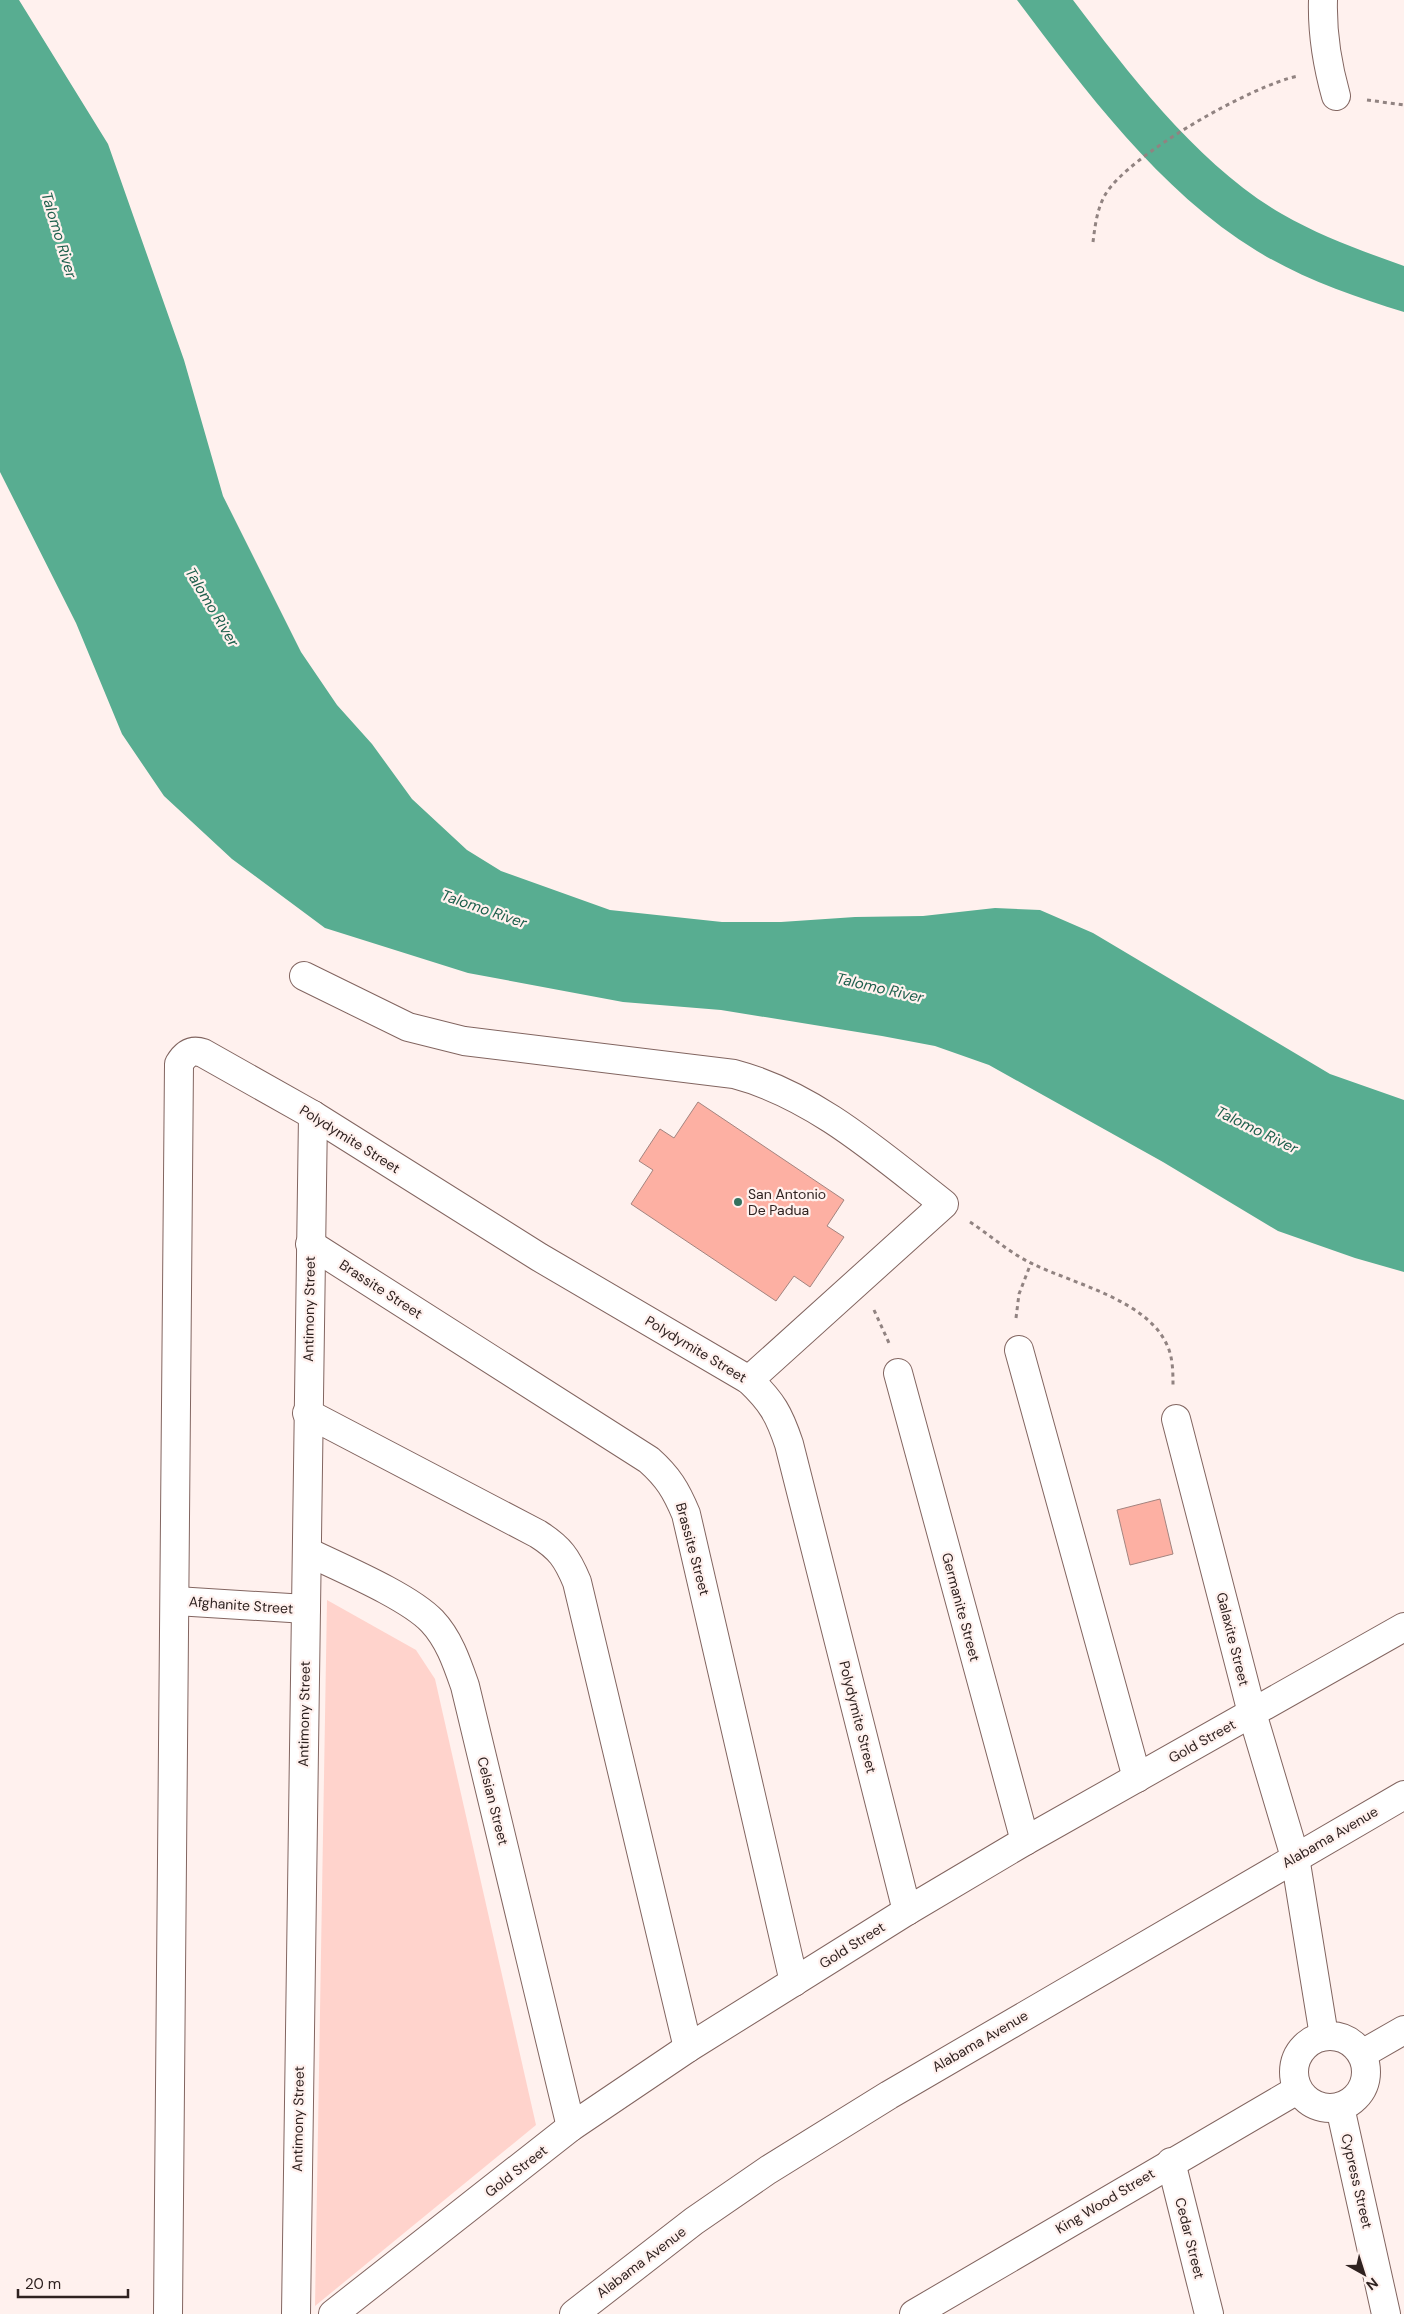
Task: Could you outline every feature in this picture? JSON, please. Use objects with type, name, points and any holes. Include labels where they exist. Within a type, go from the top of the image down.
[{"type":"street","points":[[1323,0],[1324,38],[1336,96]]},
{"type":"street","points":[[304,976],[408,1027],[437,1035],[479,1043],[734,1074],[752,1079],[780,1091],[858,1137],[944,1204],[749,1380]]},
{"type":"street","name":"Polydymite Street","points":[[176,1601],[179,1064],[188,1052],[196,1050],[313,1114],[540,1257],[749,1380],[765,1396],[779,1416],[790,1444],[907,1911]]},
{"type":"street","name":"Antimony Street","points":[[296,2314],[308,1552],[307,1413],[313,1114]]},
{"type":"street","name":"Brassite Street","points":[[310,1244],[648,1460],[677,1490],[686,1514],[794,1982]]},
{"type":"street","points":[[1019,1350],[1136,1778]]},
{"type":"street","name":"Germanite Street","points":[[898,1373],[1025,1841]]},
{"type":"street","points":[[307,1413],[538,1534],[556,1546],[568,1560],[577,1582],[688,2048]]},
{"type":"street","name":"Galaxite Street","points":[[1176,1419],[1252,1713],[1294,1857]]},
{"type":"street","name":"Celsian Street","points":[[308,1552],[407,1602],[432,1620],[455,1657],[465,1686],[571,2127]]},
{"type":"street","points":[[168,2314],[176,1601]]},
{"type":"street","name":"Afghanite Street","points":[[176,1601],[306,1609]]},
{"type":"street","name":"Gold Street","points":[[333,2314],[571,2127],[688,2048],[907,1911],[1025,1841],[1404,1627]]},
{"type":"street","name":"Alabama Avenue","points":[[574,2314],[694,2221],[768,2170],[888,2095],[1294,1857],[1404,1795]]},
{"type":"street","points":[[1294,1857],[1324,2036]]},
{"type":"street","points":[[1362,2054],[1404,2030]]},
{"type":"street","points":[[1324,2036],[1339,2036],[1346,2039],[1362,2054],[1366,2072],[1365,2081],[1356,2097],[1340,2107],[1320,2108],[1308,2101],[1298,2090],[1293,2073],[1297,2056],[1308,2043],[1324,2036]]},
{"type":"street","name":"King Wood Street","points":[[914,2314],[1171,2162],[1298,2090]]},
{"type":"street","name":"Cypress Street","points":[[1340,2107],[1386,2314]]},
{"type":"street","name":"Cedar Street","points":[[1171,2162],[1209,2314]]},
{"type":"path","points":[[1093,242],[1097,214],[1106,194],[1120,177],[1139,160],[1188,127],[1224,106],[1293,77],[1329,69]]},
{"type":"path","points":[[944,1204],[1031,1263],[1118,1300],[1144,1316],[1159,1330],[1168,1346],[1173,1369],[1176,1419]]},
{"type":"path","points":[[1019,1350],[1016,1320],[1019,1294],[1031,1263]]},
{"type":"path","points":[[859,1281],[888,1340],[898,1373]]},
{"type":"shaded area","points":[[327,1600],[416,1650],[435,1679],[536,2125],[315,2306]]},
{"type":"water","name":"Talomo River","points":[[0,0],[19,0],[108,144],[184,360],[223,496],[301,652],[337,705],[372,744],[412,799],[467,850],[501,871],[610,910],[722,922],[781,922],[855,917],[923,916],[995,908],[1040,910],[1093,933],[1330,1074],[1404,1100],[1404,1272],[1355,1258],[1278,1231],[1163,1162],[989,1065],[935,1046],[882,1036],[721,1010],[623,1002],[468,973],[325,928],[232,859],[164,796],[122,734],[76,623],[0,472]]},
{"type":"water","points":[[1017,0],[1073,0],[1142,88],[1195,145],[1223,171],[1252,194],[1296,222],[1342,243],[1404,266],[1404,312],[1347,293],[1292,270],[1257,251],[1221,227],[1156,169],[1126,137],[1069,69]]},
{"type":"building","name":"San Antonio De Padua","points":[[698,1102],[844,1200],[827,1226],[844,1237],[810,1287],[794,1276],[776,1301],[631,1204],[653,1170],[639,1161],[660,1129],[674,1138]]},
{"type":"building","points":[[1160,1499],[1173,1554],[1130,1565],[1117,1510]]},
{"type":"place","name":"San Antonio De Padua","points":[[738,1202]]}]
